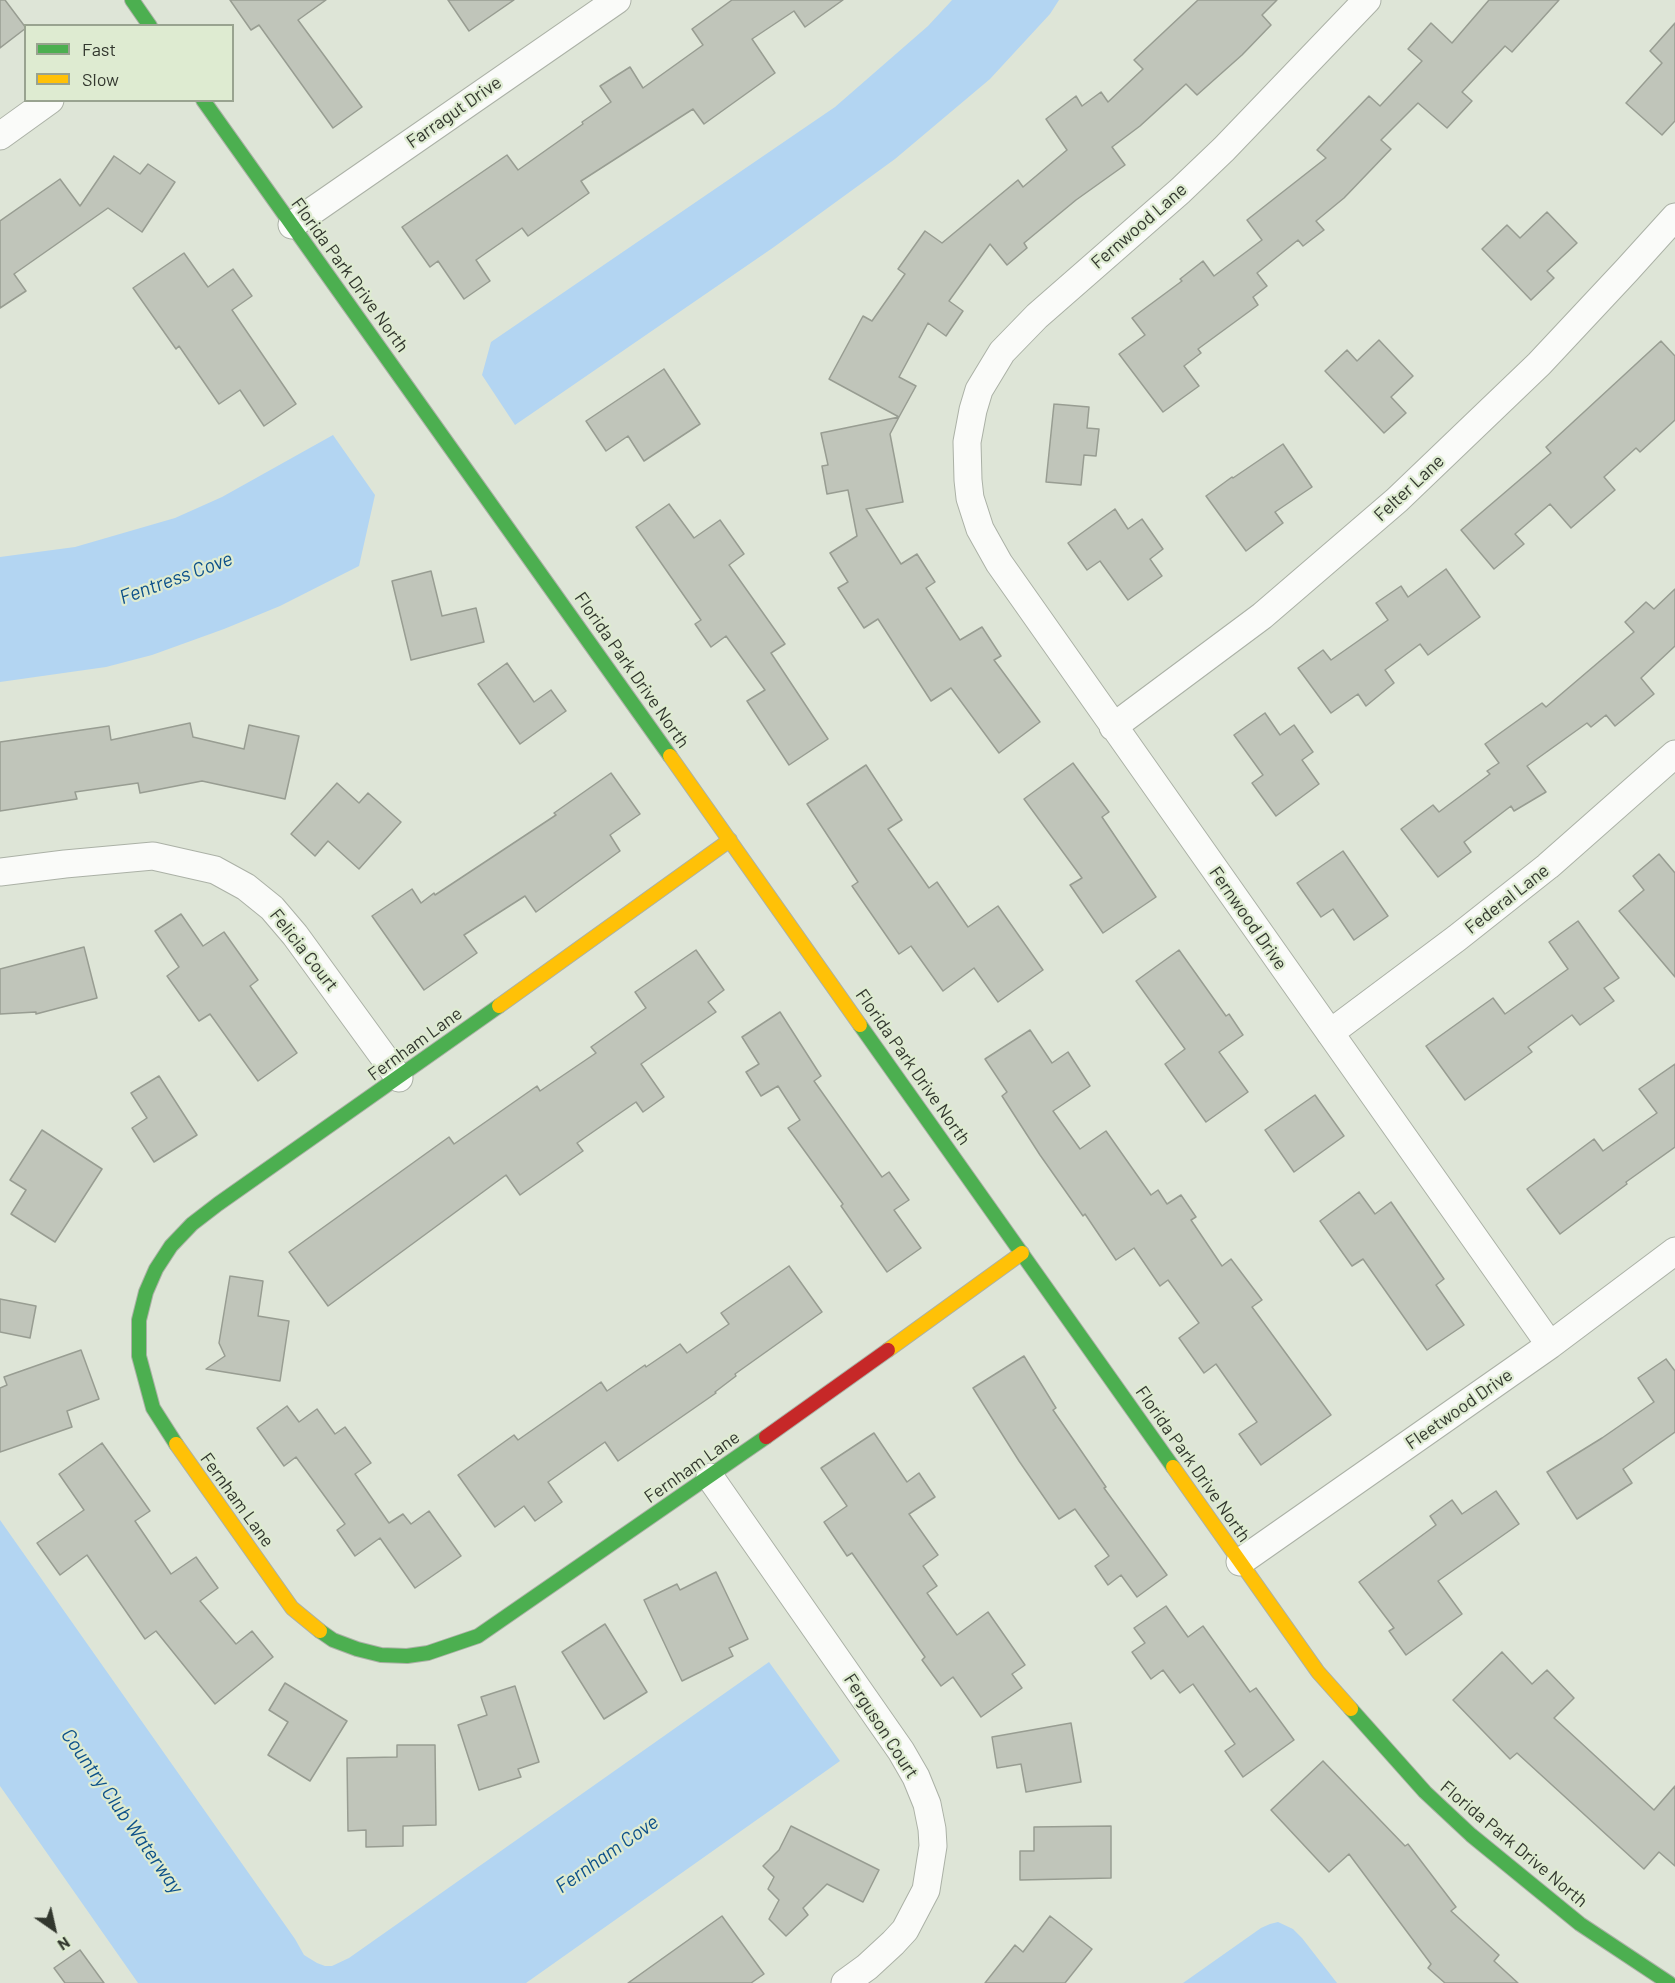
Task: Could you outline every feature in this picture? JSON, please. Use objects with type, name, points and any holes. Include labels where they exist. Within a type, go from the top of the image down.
[{"type":"street","points":[[132,0],[149,24]]},
{"type":"street","name":"Fernwood Lane","points":[[968,480],[967,442],[973,410],[980,390],[1002,352],[1037,316],[1180,191],[1367,0]]},
{"type":"street","name":"Farragut Drive","points":[[292,225],[606,3]]},
{"type":"street","points":[[0,136],[47,102]]},
{"type":"street","name":"Florida Park Drive North","points":[[204,102],[1318,1671],[1425,1792],[1471,1835],[1581,1924],[1669,1983]]},
{"type":"street","name":"Felter Lane","points":[[1113,727],[1262,616],[1397,500],[1539,364],[1675,217]]},
{"type":"street","name":"Fernwood Drive","points":[[968,480],[974,512],[988,544],[1113,727],[1550,1344]]},
{"type":"street","name":"Federal Lane","points":[[1330,1034],[1548,866],[1675,754]]},
{"type":"street","name":"Fernham Lane","points":[[730,840],[399,1078],[218,1204],[192,1224],[171,1246],[156,1269],[146,1292],[139,1320],[139,1356],[153,1408],[184,1457],[292,1608],[312,1626],[333,1640],[357,1650],[381,1655],[407,1656],[448,1647],[478,1636],[710,1477],[1022,1253]]},
{"type":"street","name":"Felicia Court","points":[[0,872],[153,856],[215,870],[246,887],[272,908],[295,935],[399,1078]]},
{"type":"street","name":"Fleetwood Drive","points":[[1240,1562],[1550,1344],[1675,1251]]},
{"type":"street","name":"Ferguson Court","points":[[710,1477],[901,1751],[927,1804],[933,1846],[926,1890],[905,1930],[894,1943],[845,1983]]},
{"type":"water","points":[[952,0],[1059,0],[1050,14],[990,79],[895,159],[774,247],[515,425],[482,375],[491,342],[835,107],[928,26]]},
{"type":"water","name":"Fentress Cove","points":[[333,435],[375,495],[359,566],[280,606],[152,655],[106,667],[0,682],[0,557],[75,547],[175,518],[222,497]]},
{"type":"water","points":[[0,1520],[304,1955],[325,1966],[332,1966],[349,1958],[769,1662],[840,1761],[526,1983],[138,1983],[0,1786]]},
{"type":"water","points":[[1278,1922],[1293,1929],[1302,1938],[1337,1983],[1183,1983],[1261,1928]]},
{"type":"building","points":[[0,0],[5,0],[24,25],[24,30],[0,48]]},
{"type":"building","points":[[230,0],[326,0],[298,20],[362,107],[333,128],[259,25],[251,30]]},
{"type":"building","points":[[448,0],[514,0],[469,31]]},
{"type":"building","points":[[732,0],[843,0],[805,27],[794,11],[752,39],[775,73],[704,124],[693,109],[581,181],[589,193],[528,236],[522,228],[476,260],[490,281],[464,299],[438,261],[430,267],[402,227],[507,155],[518,170],[611,102],[600,86],[630,67],[643,88],[703,45],[692,29]]},
{"type":"building","points":[[1198,0],[1277,0],[1262,15],[1271,25],[1242,55],[1197,95],[1186,84],[1140,126],[1112,147],[1125,165],[1076,200],[1024,243],[1027,248],[1007,265],[990,244],[949,301],[963,311],[946,336],[928,323],[899,377],[916,386],[899,417],[829,379],[863,316],[872,321],[905,274],[898,269],[925,231],[942,243],[1018,180],[1023,187],[1067,150],[1046,119],[1076,96],[1082,106],[1101,92],[1108,102],[1143,69],[1134,60]]},
{"type":"building","points":[[1489,0],[1559,0],[1512,52],[1505,46],[1462,92],[1472,101],[1447,128],[1418,103],[1381,140],[1391,149],[1344,198],[1316,221],[1324,230],[1303,246],[1298,240],[1257,273],[1267,286],[1253,297],[1258,305],[1198,349],[1201,353],[1184,366],[1199,386],[1163,412],[1119,354],[1145,335],[1132,318],[1182,281],[1180,279],[1203,261],[1214,276],[1262,240],[1247,220],[1326,158],[1317,150],[1369,96],[1380,106],[1422,61],[1408,49],[1431,23],[1452,43]]},
{"type":"building","points":[[1675,23],[1675,121],[1662,135],[1626,103],[1662,63],[1650,51]]},
{"type":"building","points":[[114,156],[140,174],[148,164],[175,182],[142,232],[108,208],[14,274],[26,291],[0,308],[0,221],[60,179],[80,206]]},
{"type":"building","points":[[1547,212],[1577,243],[1547,271],[1554,278],[1531,300],[1482,249],[1507,225],[1520,238]]},
{"type":"building","points":[[184,253],[208,287],[233,269],[252,296],[232,310],[296,404],[264,426],[240,390],[219,404],[179,346],[176,349],[133,288]]},
{"type":"building","points":[[1379,340],[1413,376],[1391,397],[1406,413],[1384,433],[1325,371],[1347,350],[1357,361]]},
{"type":"building","points":[[1661,341],[1675,356],[1675,420],[1640,452],[1636,448],[1604,477],[1615,490],[1571,528],[1550,504],[1515,534],[1524,544],[1494,569],[1461,530],[1551,453],[1546,447]]},
{"type":"building","points":[[664,369],[700,424],[644,461],[628,436],[606,451],[586,421]]},
{"type":"building","points":[[1054,404],[1089,407],[1087,428],[1099,429],[1096,456],[1084,455],[1081,485],[1046,482]]},
{"type":"building","points":[[899,417],[890,434],[903,502],[866,509],[901,564],[917,554],[935,582],[926,588],[960,640],[982,627],[1001,656],[994,660],[1040,722],[999,753],[951,688],[931,701],[878,619],[864,628],[838,588],[848,582],[830,553],[857,536],[848,490],[827,494],[822,466],[828,465],[821,433]]},
{"type":"building","points":[[1283,444],[1312,487],[1275,512],[1283,523],[1246,551],[1206,496]]},
{"type":"building","points":[[669,504],[694,538],[720,520],[744,554],[729,565],[785,644],[771,653],[828,739],[789,765],[747,701],[765,690],[726,636],[711,647],[695,624],[701,620],[636,527]]},
{"type":"building","points":[[1115,509],[1128,529],[1142,519],[1163,549],[1150,559],[1162,576],[1128,600],[1100,561],[1087,570],[1068,543]]},
{"type":"building","points":[[1446,569],[1480,617],[1428,655],[1420,644],[1385,670],[1394,683],[1366,706],[1358,694],[1331,713],[1298,668],[1323,650],[1331,660],[1388,620],[1376,603],[1401,586],[1408,597]]},
{"type":"building","points":[[431,571],[442,616],[476,608],[484,642],[411,660],[392,581]]},
{"type":"building","points":[[1675,589],[1675,646],[1641,678],[1654,694],[1615,726],[1606,715],[1591,727],[1587,723],[1527,766],[1546,792],[1514,811],[1511,806],[1464,842],[1471,852],[1438,877],[1401,829],[1433,805],[1439,812],[1490,774],[1487,771],[1499,763],[1485,744],[1542,703],[1546,707],[1634,632],[1625,622],[1646,602],[1654,609]]},
{"type":"building","points":[[507,663],[534,702],[551,690],[566,711],[520,744],[478,684]]},
{"type":"building","points":[[1265,713],[1280,735],[1294,725],[1313,752],[1302,760],[1319,784],[1276,816],[1252,783],[1263,775],[1234,735]]},
{"type":"building","points":[[190,723],[193,737],[244,749],[249,725],[299,736],[285,799],[202,781],[140,793],[138,783],[75,792],[77,799],[0,811],[0,742],[109,726],[111,740]]},
{"type":"building","points":[[1073,763],[1109,812],[1102,817],[1156,897],[1103,933],[1070,885],[1082,878],[1024,799]]},
{"type":"building","points":[[866,765],[902,820],[888,829],[929,888],[937,882],[968,927],[998,906],[1043,970],[998,1002],[974,968],[943,991],[911,946],[899,954],[852,886],[858,882],[807,804]]},
{"type":"building","points":[[611,773],[640,814],[610,835],[620,851],[536,912],[525,896],[464,935],[477,953],[424,990],[372,916],[412,889],[421,903],[434,893],[435,895],[556,815],[554,813]]},
{"type":"building","points":[[337,783],[359,803],[368,793],[401,822],[359,869],[328,841],[315,856],[291,834]]},
{"type":"building","points":[[1343,851],[1388,916],[1354,940],[1333,909],[1321,917],[1297,883]]},
{"type":"building","points":[[1659,854],[1675,873],[1675,977],[1619,911],[1644,890],[1633,876]]},
{"type":"building","points":[[181,914],[203,946],[224,932],[258,980],[250,986],[297,1053],[258,1081],[210,1014],[199,1021],[167,976],[179,967],[155,931]]},
{"type":"building","points":[[1578,921],[1619,978],[1604,988],[1614,1001],[1580,1025],[1572,1015],[1528,1047],[1532,1052],[1465,1100],[1426,1046],[1493,998],[1505,1014],[1568,969],[1549,942]]},
{"type":"building","points":[[84,947],[97,998],[36,1014],[36,1012],[0,1014],[0,969]]},
{"type":"building","points":[[696,950],[724,990],[708,1002],[716,1012],[641,1064],[664,1097],[643,1112],[636,1102],[577,1143],[583,1151],[520,1195],[506,1175],[328,1306],[289,1252],[449,1137],[454,1144],[537,1086],[540,1091],[596,1053],[591,1047],[646,1008],[635,992]]},
{"type":"building","points":[[1179,950],[1226,1016],[1229,1014],[1243,1035],[1219,1052],[1248,1092],[1206,1122],[1165,1064],[1185,1049],[1136,981]]},
{"type":"building","points":[[780,1012],[821,1076],[814,1081],[882,1177],[889,1172],[909,1200],[894,1210],[921,1248],[887,1272],[841,1206],[843,1204],[788,1128],[800,1120],[778,1086],[761,1096],[746,1072],[759,1064],[742,1037]]},
{"type":"building","points":[[1030,1030],[1052,1063],[1068,1052],[1090,1086],[1053,1111],[1080,1149],[1106,1131],[1151,1195],[1158,1190],[1167,1204],[1181,1195],[1196,1217],[1191,1220],[1222,1266],[1231,1259],[1262,1300],[1252,1307],[1331,1415],[1261,1465],[1239,1434],[1257,1422],[1216,1364],[1204,1373],[1179,1338],[1199,1323],[1168,1280],[1160,1286],[1134,1248],[1116,1260],[1085,1214],[1083,1216],[1040,1155],[1002,1096],[1007,1092],[985,1059]]},
{"type":"building","points":[[1675,1064],[1675,1147],[1560,1234],[1527,1189],[1594,1139],[1603,1151],[1657,1113],[1639,1089]]},
{"type":"building","points":[[159,1076],[197,1135],[154,1162],[132,1128],[147,1118],[131,1093]]},
{"type":"building","points":[[1315,1095],[1344,1136],[1294,1172],[1265,1130]]},
{"type":"building","points":[[42,1130],[102,1169],[55,1242],[11,1214],[26,1190],[10,1180]]},
{"type":"building","points":[[1359,1192],[1375,1214],[1391,1202],[1444,1279],[1436,1285],[1464,1325],[1427,1350],[1363,1259],[1352,1266],[1320,1221]]},
{"type":"building","points":[[789,1266],[822,1312],[735,1374],[736,1376],[716,1393],[618,1461],[605,1442],[548,1482],[562,1502],[535,1521],[524,1506],[495,1527],[458,1475],[514,1435],[518,1440],[601,1382],[607,1391],[680,1344],[687,1353],[729,1324],[721,1313]]},
{"type":"building","points":[[230,1276],[263,1281],[258,1316],[289,1321],[280,1381],[206,1369],[225,1356],[219,1343]]},
{"type":"building","points":[[0,1299],[36,1306],[30,1338],[0,1332]]},
{"type":"building","points":[[81,1350],[99,1399],[67,1411],[72,1427],[0,1452],[0,1388],[7,1385],[4,1377]]},
{"type":"building","points":[[1024,1356],[1056,1408],[1053,1410],[1106,1487],[1104,1488],[1167,1575],[1137,1597],[1121,1575],[1108,1585],[1095,1566],[1109,1556],[1075,1509],[1059,1519],[973,1388]]},
{"type":"building","points":[[1666,1359],[1675,1371],[1675,1432],[1623,1469],[1632,1483],[1577,1519],[1547,1472],[1654,1402],[1638,1378]]},
{"type":"building","points":[[287,1406],[299,1422],[317,1409],[335,1434],[345,1427],[371,1463],[355,1474],[389,1523],[403,1514],[411,1524],[429,1511],[461,1556],[415,1588],[380,1538],[355,1556],[337,1530],[345,1524],[296,1457],[284,1466],[257,1428]]},
{"type":"building","points":[[874,1433],[907,1482],[919,1473],[935,1497],[909,1514],[938,1555],[923,1566],[937,1586],[927,1593],[957,1635],[988,1612],[1025,1665],[1012,1674],[1022,1688],[981,1717],[953,1677],[941,1686],[922,1660],[925,1657],[852,1553],[847,1556],[824,1522],[847,1506],[821,1468]]},
{"type":"building","points":[[102,1443],[150,1511],[135,1521],[171,1574],[196,1557],[218,1588],[200,1601],[236,1644],[252,1631],[273,1657],[215,1704],[156,1631],[145,1639],[87,1555],[60,1575],[37,1543],[84,1510],[59,1474]]},
{"type":"building","points":[[1496,1491],[1519,1524],[1438,1581],[1462,1614],[1406,1655],[1389,1631],[1394,1628],[1359,1582],[1436,1525],[1430,1516],[1452,1500],[1462,1514]]},
{"type":"building","points":[[716,1572],[748,1639],[729,1648],[733,1656],[682,1681],[644,1600],[677,1584],[680,1590]]},
{"type":"building","points":[[1166,1606],[1188,1637],[1203,1626],[1250,1692],[1256,1688],[1294,1740],[1243,1777],[1225,1751],[1235,1744],[1193,1684],[1180,1693],[1163,1670],[1151,1679],[1132,1652],[1145,1643],[1134,1628]]},
{"type":"building","points":[[605,1624],[647,1692],[604,1719],[562,1652]]},
{"type":"building","points":[[1502,1652],[1532,1684],[1547,1670],[1574,1698],[1554,1718],[1654,1810],[1675,1786],[1675,1866],[1659,1852],[1644,1869],[1517,1753],[1510,1759],[1453,1700]]},
{"type":"building","points":[[285,1683],[347,1721],[310,1781],[268,1755],[288,1722],[269,1710]]},
{"type":"building","points":[[515,1686],[539,1762],[518,1769],[521,1777],[479,1790],[458,1725],[487,1715],[481,1697]]},
{"type":"building","points":[[1071,1723],[1081,1782],[1026,1792],[1021,1764],[997,1768],[992,1737]]},
{"type":"building","points":[[397,1745],[435,1745],[436,1825],[403,1826],[403,1846],[366,1847],[366,1830],[348,1831],[347,1758],[397,1757]]},
{"type":"building","points":[[1323,1761],[1405,1846],[1408,1844],[1456,1907],[1451,1911],[1499,1955],[1494,1961],[1518,1983],[1445,1983],[1428,1968],[1431,1964],[1349,1854],[1329,1872],[1271,1810]]},
{"type":"building","points":[[791,1826],[879,1870],[863,1902],[827,1884],[803,1908],[808,1915],[786,1936],[769,1919],[779,1900],[768,1889],[774,1877],[763,1866],[779,1850]]},
{"type":"building","points":[[1111,1826],[1111,1878],[1020,1880],[1020,1851],[1034,1851],[1034,1827]]},
{"type":"building","points":[[722,1916],[764,1974],[751,1983],[628,1983]]},
{"type":"building","points":[[1050,1916],[1092,1949],[1065,1983],[985,1983],[1015,1945],[1023,1952]]},
{"type":"building","points":[[80,1950],[104,1983],[65,1983],[54,1968]]},
{"type":"traffic: fast","points":[[132,0],[149,24]]},
{"type":"traffic: fast","points":[[204,102],[670,756]]},
{"type":"traffic: fast","points":[[176,1444],[153,1408],[139,1356],[139,1320],[146,1292],[156,1269],[171,1246],[192,1224],[218,1204],[499,1006]]},
{"type":"traffic: fast","points":[[860,1025],[1173,1467]]},
{"type":"traffic: fast","points":[[320,1631],[333,1640],[357,1649],[381,1655],[407,1656],[428,1653],[478,1636],[766,1437]]},
{"type":"traffic: fast","points":[[1351,1709],[1425,1792],[1471,1835],[1580,1924],[1669,1983]]},
{"type":"traffic: slow","points":[[670,756],[860,1025]]},
{"type":"traffic: slow","points":[[499,1006],[730,840]]},
{"type":"traffic: slow","points":[[888,1350],[1022,1253]]},
{"type":"traffic: slow","points":[[176,1444],[292,1608],[320,1631]]},
{"type":"traffic: slow","points":[[1173,1467],[1318,1672],[1351,1709]]},
{"type":"traffic: jam","points":[[766,1437],[888,1350]]},
{"type":"water label","name":"Country Club Waterway","points":[[122,1811]]},
{"type":"water label","name":"Fernham Cove","points":[[607,1854]]}]
